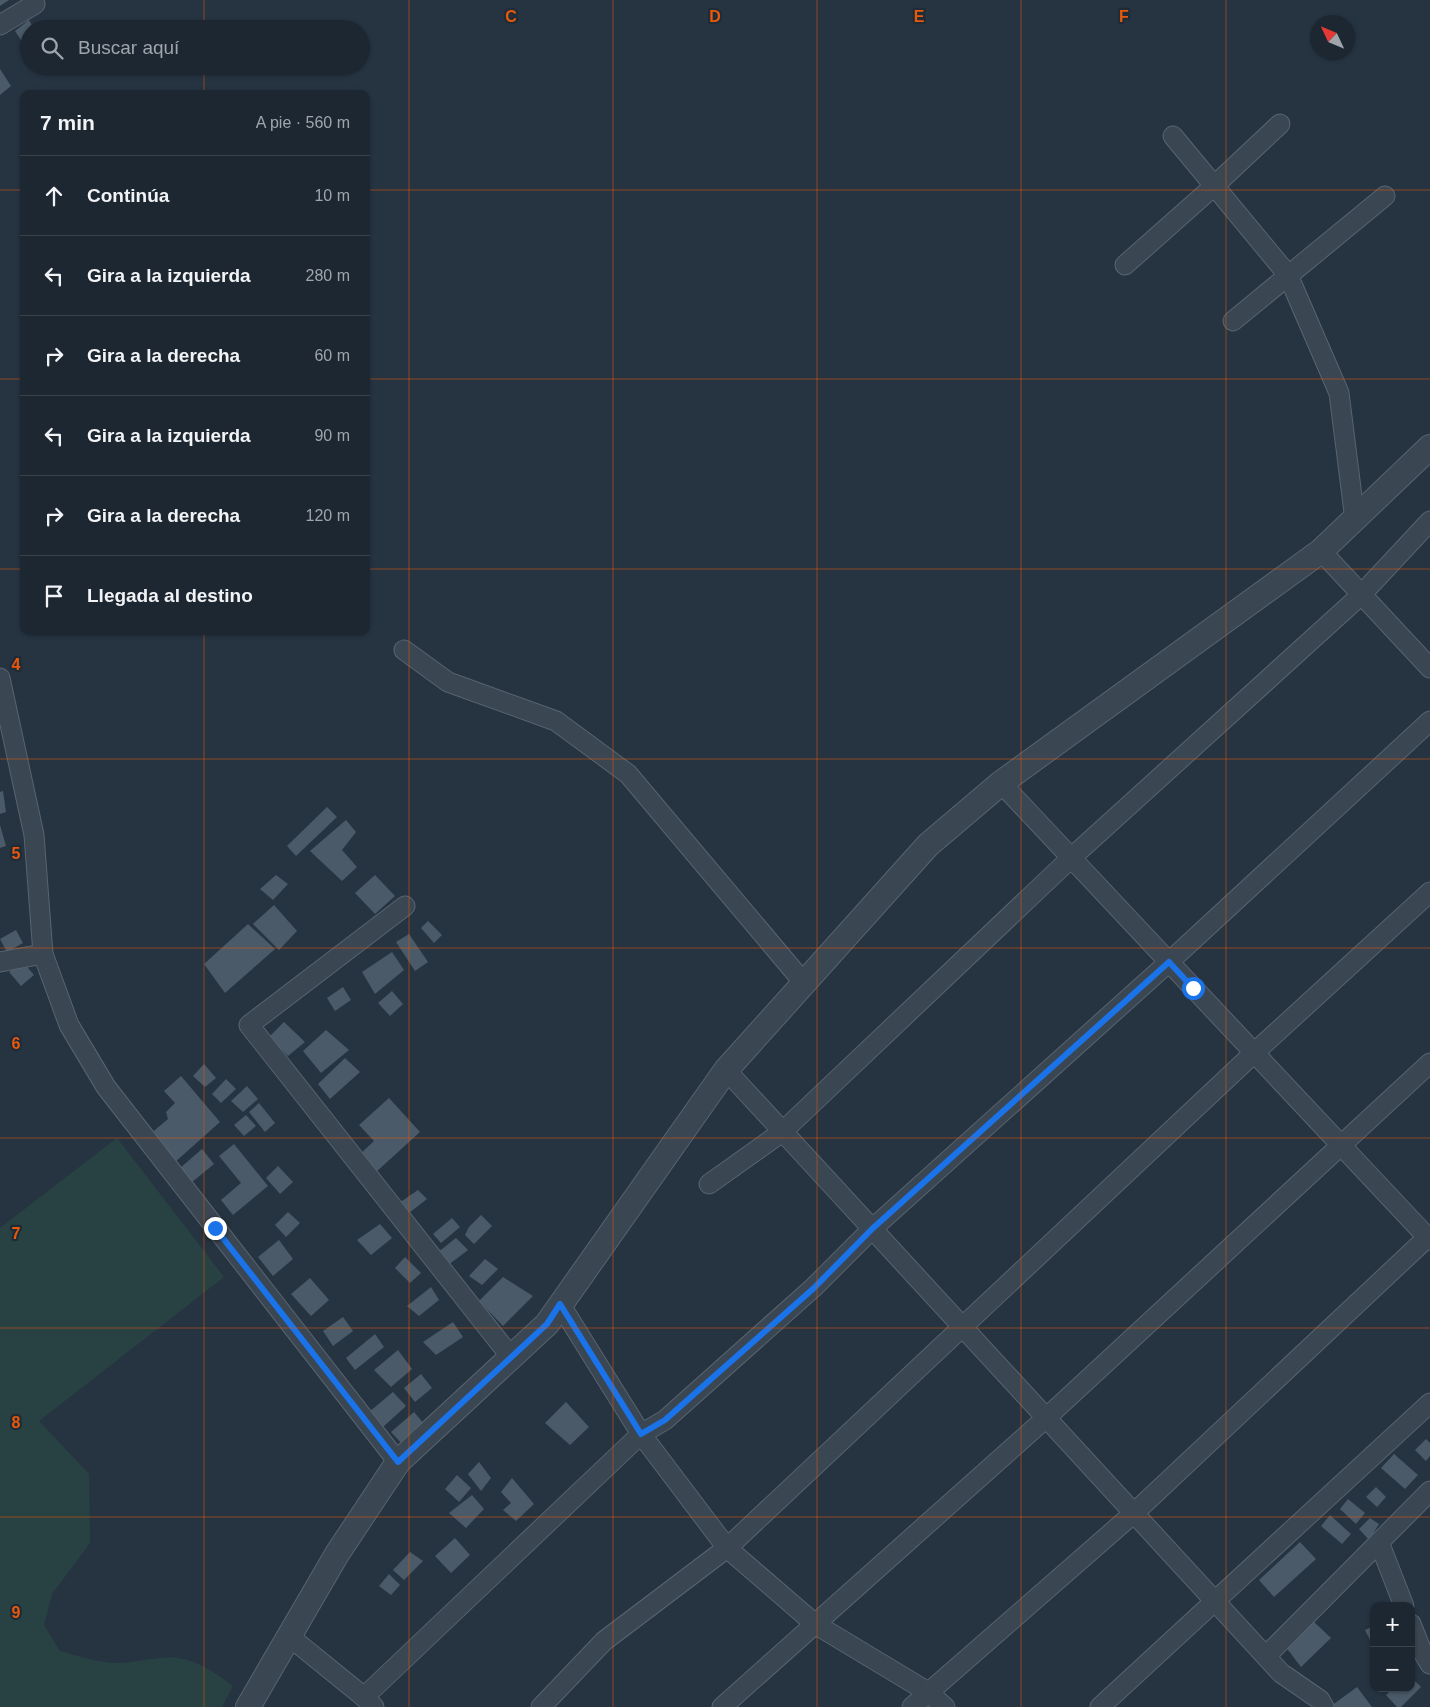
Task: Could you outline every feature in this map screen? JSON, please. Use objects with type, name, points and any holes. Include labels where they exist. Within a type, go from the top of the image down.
[{"type":"street","points":[[0,25],[35,4]]},
{"type":"street","points":[[1125,265],[1280,124]]},
{"type":"street","points":[[1174,136],[1288,275],[1339,394],[1355,520]]},
{"type":"street","points":[[1233,322],[1385,196]]},
{"type":"street","points":[[248,1707],[337,1554],[398,1462],[547,1324],[726,1070],[928,845],[1001,783],[1321,551],[1430,447]]},
{"type":"street","points":[[709,1184],[782,1132],[1071,858],[1361,595],[1430,521]]},
{"type":"street","points":[[1321,551],[1430,668]]},
{"type":"street","points":[[404,650],[448,682],[556,721],[628,774],[804,983]]},
{"type":"street","points":[[0,678],[34,835],[43,954],[69,1025],[106,1087],[398,1462]]},
{"type":"street","points":[[290,1637],[369,1702],[641,1434],[665,1420],[814,1288],[872,1229],[1169,962],[1430,721]]},
{"type":"street","points":[[912,1707],[1134,1513],[1429,1238],[1001,783]]},
{"type":"street","points":[[541,1707],[604,1641],[727,1548],[1254,1053],[1430,892]]},
{"type":"street","points":[[405,906],[249,1025],[511,1357]]},
{"type":"street","points":[[0,962],[43,954]]},
{"type":"street","points":[[722,1707],[1046,1418],[1430,1063]]},
{"type":"street","points":[[726,1070],[1281,1672],[1320,1700],[1324,1707]]},
{"type":"street","points":[[560,1304],[641,1434],[727,1548],[815,1624],[928,1692],[945,1707]]},
{"type":"street","points":[[1100,1707],[1430,1403]]},
{"type":"street","points":[[1266,1656],[1430,1491]]},
{"type":"street","points":[[1379,1542],[1402,1602]]},
{"type":"street","points":[[1415,1634],[1430,1664]]},
{"type":"green space","points":[[117,1138],[224,1277],[39,1421],[89,1474],[90,1543],[52,1594],[44,1625],[60,1651],[113,1663],[178,1658],[200,1665],[233,1686],[222,1707],[0,1707],[0,1228]]},
{"type":"building","points":[[0,0],[9,0],[0,6]]},
{"type":"building","points":[[20,27],[20,38],[15,31]]},
{"type":"building","points":[[0,69],[11,86],[0,95]]},
{"type":"building","points":[[3,791],[6,812],[0,814],[0,792]]},
{"type":"building","points":[[327,807],[337,817],[296,856],[287,846]]},
{"type":"building","points":[[346,820],[356,832],[342,850],[357,867],[342,881],[310,851]]},
{"type":"building","points":[[0,825],[6,846],[0,848]]},
{"type":"building","points":[[276,875],[288,884],[273,900],[260,889]]},
{"type":"building","points":[[375,875],[395,896],[375,914],[355,893]]},
{"type":"building","points":[[274,905],[297,931],[279,950],[253,924]]},
{"type":"building","points":[[428,921],[442,935],[434,943],[421,928]]},
{"type":"building","points":[[248,924],[275,949],[225,993],[204,964]]},
{"type":"building","points":[[16,930],[23,943],[7,952],[0,939]]},
{"type":"building","points":[[409,934],[428,962],[415,971],[396,942]]},
{"type":"building","points":[[392,952],[404,970],[375,994],[362,972]]},
{"type":"building","points":[[23,962],[34,975],[21,986],[9,972]]},
{"type":"building","points":[[343,987],[351,1000],[335,1011],[327,998]]},
{"type":"building","points":[[392,991],[403,1004],[390,1016],[378,1003]]},
{"type":"building","points":[[284,1022],[305,1042],[288,1056],[269,1037]]},
{"type":"building","points":[[326,1030],[349,1050],[321,1073],[303,1051]]},
{"type":"building","points":[[345,1058],[360,1072],[330,1099],[318,1084]]},
{"type":"building","points":[[204,1064],[216,1078],[205,1087],[193,1076]]},
{"type":"building","points":[[181,1076],[220,1122],[174,1163],[149,1135],[168,1119],[166,1112],[175,1103],[164,1091]]},
{"type":"building","points":[[226,1079],[236,1089],[221,1103],[212,1094]]},
{"type":"building","points":[[247,1086],[258,1099],[243,1112],[231,1101]]},
{"type":"building","points":[[389,1098],[420,1132],[375,1173],[359,1155],[374,1141],[359,1125]]},
{"type":"building","points":[[259,1103],[275,1123],[265,1132],[249,1112]]},
{"type":"building","points":[[246,1115],[256,1126],[244,1136],[234,1125]]},
{"type":"building","points":[[234,1144],[268,1186],[233,1215],[221,1200],[241,1183],[219,1156]]},
{"type":"building","points":[[202,1149],[214,1164],[191,1183],[179,1169]]},
{"type":"building","points":[[278,1166],[293,1182],[280,1194],[266,1178]]},
{"type":"building","points":[[418,1190],[427,1199],[409,1213],[399,1203]]},
{"type":"building","points":[[288,1212],[300,1223],[286,1237],[275,1225]]},
{"type":"building","points":[[481,1215],[492,1226],[474,1244],[465,1235],[469,1227]]},
{"type":"building","points":[[452,1218],[460,1227],[441,1243],[433,1234]]},
{"type":"building","points":[[380,1224],[392,1238],[371,1255],[357,1240]]},
{"type":"building","points":[[456,1238],[468,1250],[447,1266],[437,1253]]},
{"type":"building","points":[[279,1240],[293,1259],[273,1276],[258,1257]]},
{"type":"building","points":[[405,1257],[421,1273],[410,1283],[395,1268]]},
{"type":"building","points":[[485,1259],[498,1269],[482,1285],[469,1276]]},
{"type":"building","points":[[503,1277],[533,1296],[503,1326],[479,1301]]},
{"type":"building","points":[[310,1278],[329,1300],[311,1316],[291,1294]]},
{"type":"building","points":[[431,1287],[439,1300],[419,1316],[407,1306]]},
{"type":"building","points":[[343,1317],[353,1331],[333,1346],[323,1331]]},
{"type":"building","points":[[453,1322],[463,1337],[436,1355],[423,1342]]},
{"type":"building","points":[[375,1334],[384,1347],[355,1370],[346,1358]]},
{"type":"building","points":[[398,1350],[412,1369],[391,1387],[374,1370]]},
{"type":"building","points":[[421,1374],[432,1388],[415,1402],[404,1388]]},
{"type":"building","points":[[393,1392],[406,1406],[382,1428],[369,1412]]},
{"type":"building","points":[[566,1402],[589,1427],[570,1445],[545,1423]]},
{"type":"building","points":[[414,1412],[425,1425],[403,1445],[391,1432]]},
{"type":"building","points":[[1426,1439],[1430,1443],[1430,1456],[1426,1461],[1415,1450]]},
{"type":"building","points":[[1394,1454],[1418,1475],[1405,1489],[1381,1468]]},
{"type":"building","points":[[479,1462],[491,1478],[481,1491],[468,1474]]},
{"type":"building","points":[[457,1475],[471,1488],[459,1502],[445,1489]]},
{"type":"building","points":[[512,1478],[534,1504],[516,1521],[503,1510],[511,1503],[501,1492]]},
{"type":"building","points":[[1376,1487],[1386,1497],[1377,1507],[1366,1497]]},
{"type":"building","points":[[472,1495],[484,1509],[466,1528],[449,1513]]},
{"type":"building","points":[[1348,1499],[1365,1513],[1356,1524],[1340,1509]]},
{"type":"building","points":[[1330,1515],[1351,1534],[1342,1544],[1321,1526]]},
{"type":"building","points":[[1370,1518],[1379,1524],[1369,1540],[1359,1529]]},
{"type":"building","points":[[455,1538],[470,1555],[451,1573],[435,1556]]},
{"type":"building","points":[[1300,1542],[1316,1559],[1274,1597],[1259,1580]]},
{"type":"building","points":[[410,1552],[423,1561],[404,1580],[393,1570]]},
{"type":"building","points":[[389,1574],[400,1585],[391,1595],[379,1586]]},
{"type":"building","points":[[1313,1621],[1331,1638],[1301,1667],[1285,1646]]},
{"type":"building","points":[[1370,1628],[1370,1640],[1365,1630]]},
{"type":"building","points":[[1415,1681],[1421,1687],[1401,1707],[1397,1707],[1386,1695],[1389,1692],[1415,1692]]},
{"type":"building","points":[[1357,1687],[1372,1707],[1331,1706]]},
{"type":"route","points":[[215,1228],[398,1462],[547,1324],[560,1304],[641,1434],[665,1420],[814,1288],[872,1229],[1169,962],[1193,988]]}]
